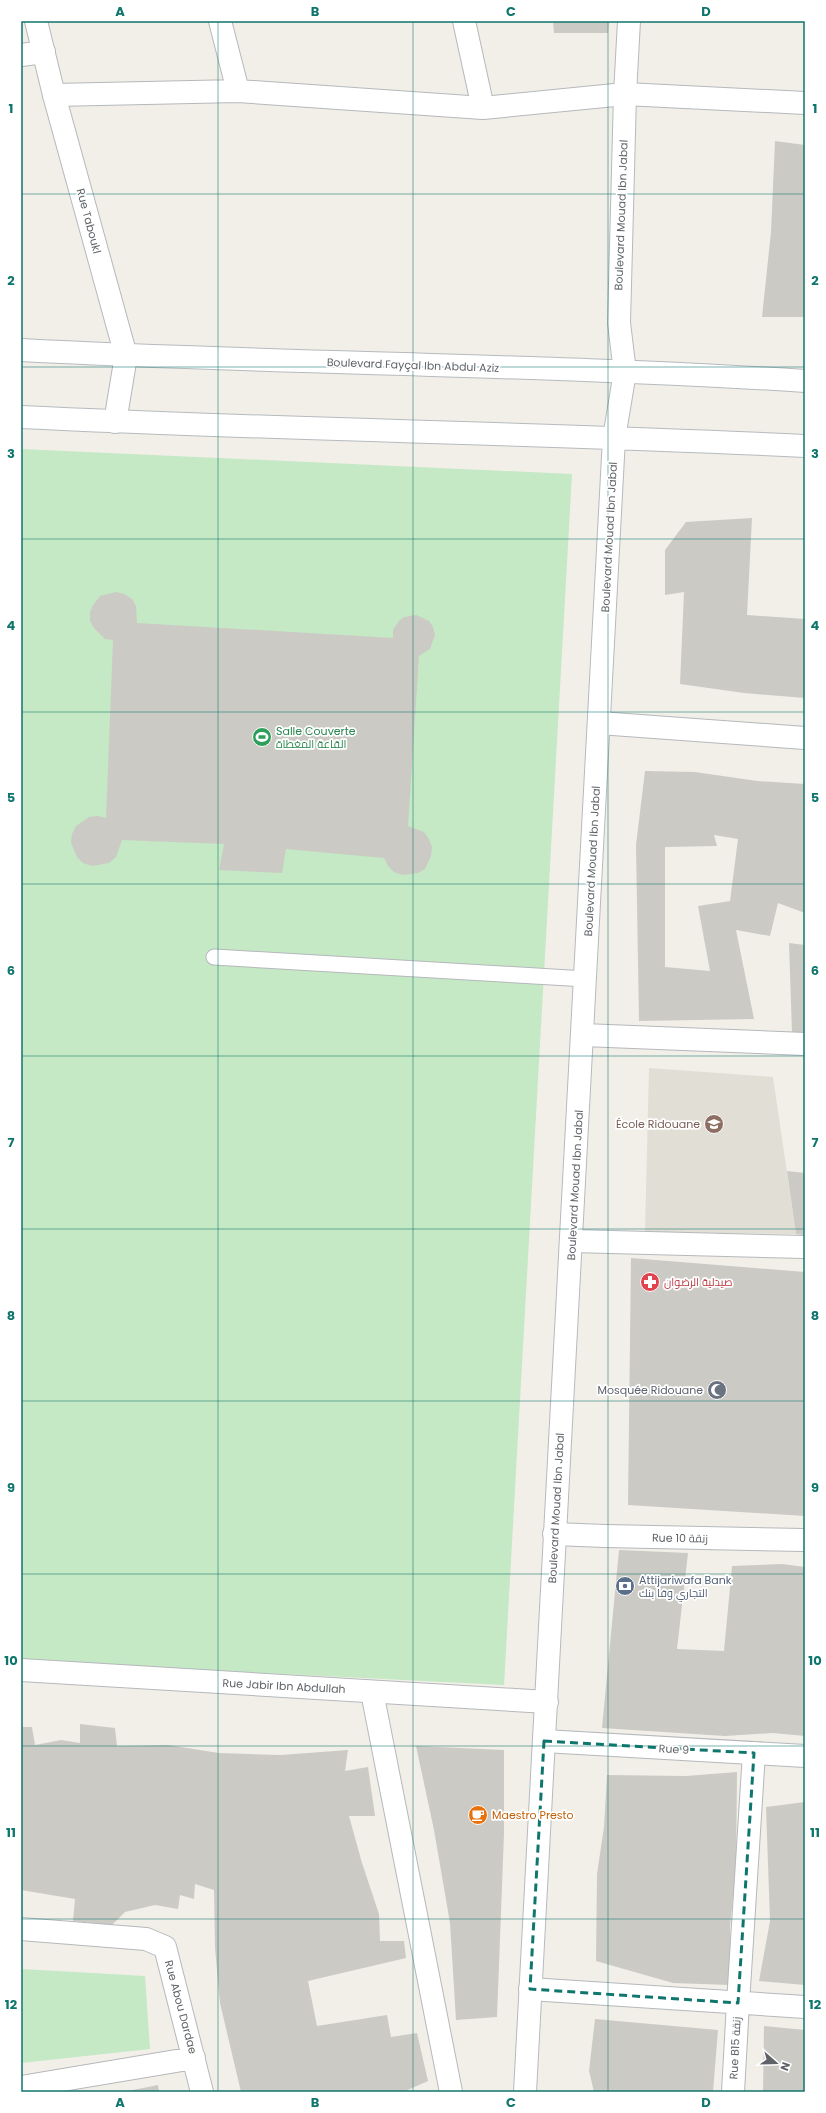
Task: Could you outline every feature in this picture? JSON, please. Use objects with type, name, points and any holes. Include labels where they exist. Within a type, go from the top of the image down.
[{"type":"street","name":"Rue Taboukl","points":[[36,21],[54,95],[126,356],[115,422]]},
{"type":"street","points":[[220,21],[238,91]]},
{"type":"street","points":[[464,21],[483,108]]},
{"type":"street","name":"Boulevard Mouad Ibn Jabal","points":[[525,2092],[547,1702],[554,1534],[572,1241],[600,723],[614,438],[624,372],[618,323],[625,94],[629,21]]},
{"type":"street","points":[[21,55],[44,52]]},
{"type":"street","points":[[54,95],[238,91],[483,108],[625,94],[805,102]]},
{"type":"street","name":"Boulevard Fayçal Ibn Abdul Aziz","points":[[21,350],[126,356],[698,374],[805,381]]},
{"type":"street","points":[[21,417],[115,422],[614,438],[805,446]]},
{"type":"street","points":[[600,723],[805,738]]},
{"type":"street","points":[[583,1035],[805,1044]]},
{"type":"street","points":[[572,1241],[805,1247]]},
{"type":"street","name":"Rue 10 زنقة","points":[[554,1534],[805,1540]]},
{"type":"street","name":"Rue Jabir Ibn Abdullah","points":[[21,1670],[547,1702]]},
{"type":"street","points":[[372,1692],[450,2092]]},
{"type":"street","name":"Rue 9","points":[[544,1741],[805,1756]]},
{"type":"street","name":"Rue B15 زنقة","points":[[733,2092],[754,1753]]},
{"type":"street","name":"Rue Abou Dardae","points":[[21,1929],[146,1939],[165,1947],[202,2092]]},
{"type":"street","points":[[530,1989],[805,2007]]},
{"type":"street","points":[[21,2087],[194,2058]]},
{"type":"lane","points":[[214,957],[586,978]]},
{"type":"highlighted area","points":[[544,1741],[754,1753],[738,2003],[530,1989]]},
{"type":"shaded area","name":"École Ridouane","points":[[649,1068],[773,1077],[796,1234],[645,1232]]},
{"type":"green space","points":[[21,449],[572,474],[504,1685],[21,1661]]},
{"type":"green space","points":[[21,1969],[145,1976],[150,2049],[21,2063]]},
{"type":"building","points":[[553,21],[609,21],[608,33],[554,33]]},
{"type":"building","points":[[775,141],[805,145],[805,317],[762,317],[771,232]]},
{"type":"building","points":[[752,518],[747,615],[805,619],[805,698],[744,693],[680,684],[684,592],[665,595],[665,550],[686,522]]},
{"type":"building","name":"Salle Couverte القاعة المغطاة","points":[[116,592],[124,594],[132,599],[136,606],[137,623],[393,638],[393,630],[399,621],[404,617],[416,615],[429,621],[433,627],[435,635],[430,649],[419,656],[408,826],[424,832],[429,839],[432,847],[431,856],[425,869],[418,873],[402,875],[394,872],[388,866],[384,858],[286,849],[282,873],[219,870],[224,844],[122,840],[116,857],[109,863],[92,866],[83,863],[77,857],[71,843],[72,834],[76,826],[89,817],[98,816],[106,818],[113,640],[105,639],[94,628],[90,621],[90,612],[100,596]]},
{"type":"building","points":[[645,771],[695,772],[757,781],[805,784],[805,913],[778,903],[770,936],[736,930],[754,1019],[639,1021],[636,845]],"holes":[[[714,835],[738,839],[730,901],[698,906],[710,971],[665,967],[665,847],[717,846]]]},
{"type":"building","points":[[789,943],[805,945],[805,1033],[792,1033]]},
{"type":"building","points":[[787,1171],[805,1173],[805,1235],[796,1234]]},
{"type":"building","name":"Mosquée Ridouane","points":[[631,1258],[805,1272],[805,1516],[628,1505]]},
{"type":"building","points":[[619,1550],[688,1553],[677,1649],[724,1651],[732,1566],[782,1564],[805,1567],[805,1736],[773,1733],[725,1736],[602,1728]]},
{"type":"building","points":[[80,1724],[115,1728],[117,1746],[168,1745],[219,1753],[281,1755],[348,1750],[345,1771],[368,1767],[375,1816],[349,1816],[362,1863],[379,1914],[380,1941],[404,1941],[406,1958],[308,1981],[317,2026],[387,2015],[391,2037],[417,2033],[428,2081],[403,2092],[241,2092],[220,2003],[215,1948],[214,1890],[195,1884],[194,1899],[180,1895],[178,1909],[155,1905],[125,1912],[112,1925],[73,1921],[75,1899],[21,1890],[21,1727],[32,1727],[35,1745],[61,1740],[80,1743]]},
{"type":"building","points":[[416,1746],[504,1750],[504,1834],[497,2017],[456,2020],[450,1923],[434,1830]]},
{"type":"building","points":[[737,1772],[736,1867],[730,1926],[730,1985],[673,1983],[596,1961],[597,1874],[604,1827],[607,1775],[686,1776]]},
{"type":"building","points":[[805,1802],[805,1985],[759,1981],[770,1921],[766,1807]]},
{"type":"building","points":[[595,2019],[718,2030],[713,2092],[594,2092],[589,2071]]},
{"type":"building","points":[[764,2026],[805,2030],[805,2092],[763,2092]]},
{"type":"building","points":[[158,2085],[159,2092],[128,2092],[128,2091]]},
{"type":"place","name":"Salle Couverte القاعة المغطاة","points":[[262,737]]},
{"type":"place","name":"École Ridouane","points":[[714,1124]]},
{"type":"place","name":"صيدلية الرضوان","points":[[650,1282]]},
{"type":"place","name":"Mosquée Ridouane","points":[[717,1390]]},
{"type":"place","name":"Attijariwafa Bank التجاري وفا بنك","points":[[625,1586]]},
{"type":"place","name":"Maestro Presto","points":[[478,1815]]}]
